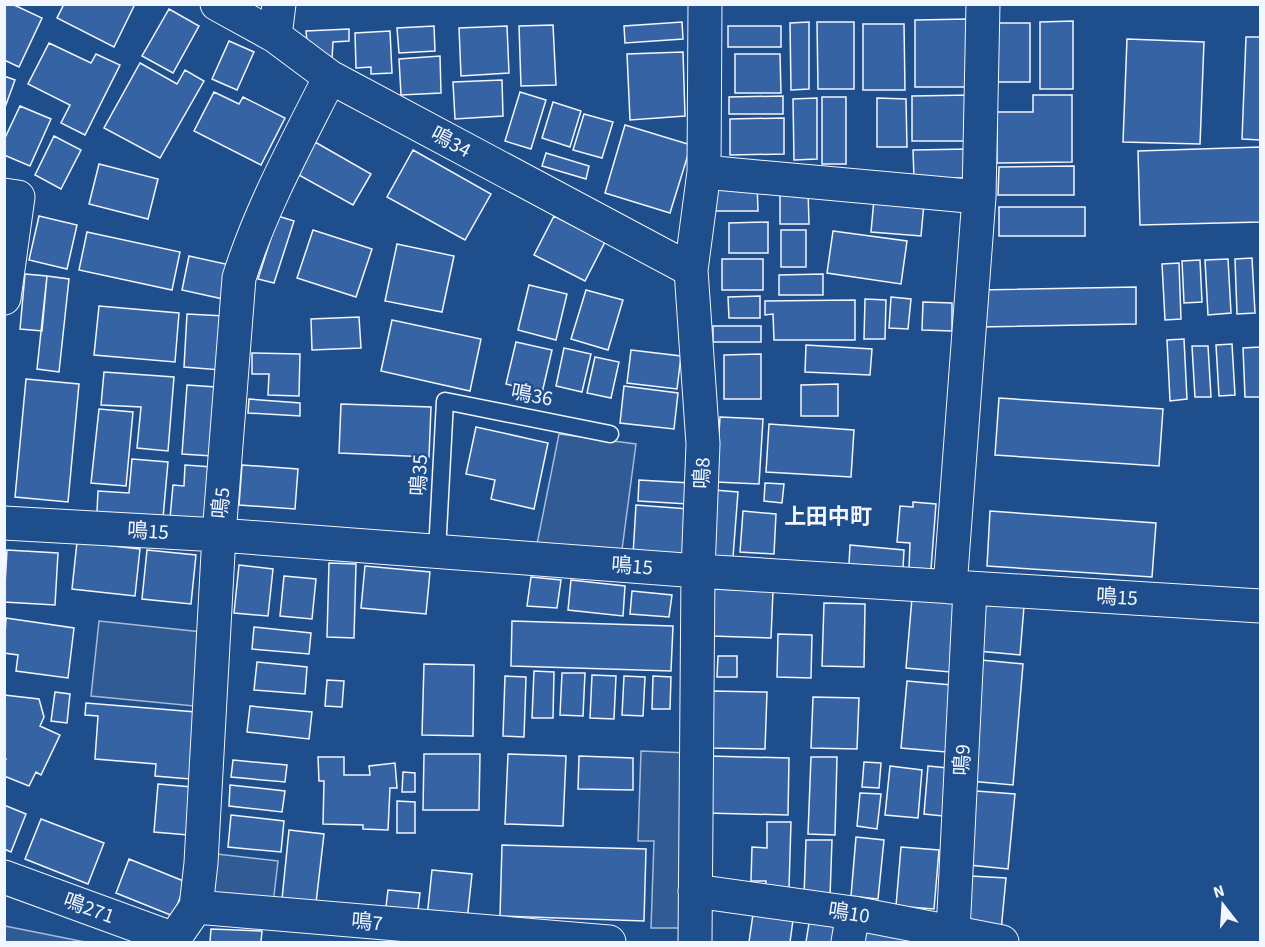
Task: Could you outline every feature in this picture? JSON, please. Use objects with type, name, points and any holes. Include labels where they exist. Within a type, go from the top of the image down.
[{"type":"street","name":"鳴34","points":[[217,4],[278,20],[330,77],[691,270]]},
{"type":"street","name":"鳴8","points":[[695,942],[698,571],[703,444],[691,270],[704,172],[705,4]]},
{"type":"street","name":"鳴9","points":[[953,932],[960,588],[979,197],[983,4]]},
{"type":"street","name":"鳴5","points":[[174,941],[196,907],[201,863],[219,535],[239,278],[247,253],[271,198],[330,77]]},
{"type":"street","points":[[704,172],[979,197]]},
{"type":"street","points":[[4,298],[11,196]]},
{"type":"street","name":"鳴15","points":[[4,523],[219,535],[698,571],[1260,606]]},
{"type":"street","name":"鳴271","points":[[4,877],[174,941]]},
{"type":"street","name":"鳴10","points":[[695,891],[850,928],[953,932],[1002,942]]},
{"type":"street","name":"鳴7","points":[[196,907],[566,941],[609,942]]},
{"type":"lane","name":"鳴36","points":[[445,401],[610,434]]},
{"type":"lane","name":"鳴35","points":[[437,552],[445,401]]},
{"type":"shaded area","points":[[559,434],[636,444],[621,557],[537,544]]},
{"type":"shaded area","points":[[99,621],[202,632],[194,706],[91,696]]},
{"type":"shaded area","points":[[641,751],[689,753],[683,928],[651,928],[654,841],[638,841]]},
{"type":"shaded area","points":[[208,853],[278,861],[273,904],[204,897]]},
{"type":"shaded area","points":[[5,926],[85,942],[5,942]]},
{"type":"building","points":[[4,4],[12,4],[42,18],[19,67],[4,60]]},
{"type":"building","points":[[64,4],[135,4],[114,47],[57,18]]},
{"type":"building","points":[[169,9],[199,26],[173,73],[142,56]]},
{"type":"building","points":[[969,19],[970,87],[915,87],[915,20]]},
{"type":"building","points":[[1073,21],[1073,89],[1040,89],[1040,22]]},
{"type":"building","points":[[682,22],[683,39],[625,43],[624,26]]},
{"type":"building","points":[[809,22],[809,89],[791,90],[790,23]]},
{"type":"building","points":[[817,22],[854,22],[854,89],[818,89]]},
{"type":"building","points":[[997,23],[1030,23],[1030,82],[998,82]]},
{"type":"building","points":[[863,24],[904,24],[905,90],[863,90]]},
{"type":"building","points":[[553,25],[556,85],[521,86],[519,26]]},
{"type":"building","points":[[434,26],[435,51],[399,53],[397,28]]},
{"type":"building","points":[[507,26],[509,73],[461,76],[459,28]]},
{"type":"building","points":[[728,26],[781,26],[781,47],[728,47]]},
{"type":"building","points":[[349,29],[349,41],[333,42],[332,59],[307,42],[306,31]]},
{"type":"building","points":[[390,31],[392,73],[371,74],[371,67],[356,68],[355,33]]},
{"type":"building","points":[[1246,37],[1260,37],[1260,140],[1242,139]]},
{"type":"building","points":[[1127,39],[1204,42],[1200,144],[1123,142]]},
{"type":"building","points":[[229,41],[254,52],[237,90],[212,79]]},
{"type":"building","points":[[49,43],[91,63],[96,54],[120,65],[85,135],[61,123],[70,105],[28,84]]},
{"type":"building","points":[[683,52],[685,116],[630,120],[627,54]]},
{"type":"building","points":[[735,54],[780,54],[781,93],[735,93]]},
{"type":"building","points":[[440,56],[441,93],[401,95],[399,59]]},
{"type":"building","points":[[140,63],[177,84],[185,70],[204,81],[160,158],[104,128]]},
{"type":"building","points":[[4,76],[15,80],[4,110]]},
{"type":"building","points":[[502,80],[503,116],[455,119],[453,82]]},
{"type":"building","points":[[214,92],[239,104],[243,97],[285,118],[261,165],[194,131]]},
{"type":"building","points":[[520,92],[546,100],[531,149],[505,141]]},
{"type":"building","points":[[971,95],[971,141],[912,141],[912,96]]},
{"type":"building","points":[[1033,95],[1072,95],[1072,162],[997,163],[997,112],[1033,112]]},
{"type":"building","points":[[783,96],[783,114],[729,114],[729,97]]},
{"type":"building","points":[[822,97],[846,97],[846,164],[822,164]]},
{"type":"building","points":[[817,98],[817,159],[794,160],[793,99]]},
{"type":"building","points":[[877,98],[906,99],[907,147],[877,147]]},
{"type":"building","points":[[553,102],[581,111],[570,147],[542,138]]},
{"type":"building","points":[[20,106],[51,119],[30,166],[4,155],[4,140]]},
{"type":"building","points":[[584,114],[613,122],[602,158],[573,150]]},
{"type":"building","points":[[784,118],[784,154],[730,155],[730,119]]},
{"type":"building","points":[[625,125],[691,145],[670,213],[605,193]]},
{"type":"building","points":[[54,136],[81,150],[61,189],[35,175]]},
{"type":"building","points":[[315,142],[371,174],[353,205],[297,174]]},
{"type":"building","points":[[1260,147],[1260,222],[1140,225],[1138,151]]},
{"type":"building","points":[[970,149],[970,178],[914,178],[913,150]]},
{"type":"building","points":[[413,150],[491,194],[465,240],[387,197]]},
{"type":"building","points":[[546,153],[589,166],[586,179],[542,166]]},
{"type":"building","points":[[99,164],[158,179],[148,219],[89,204]]},
{"type":"building","points":[[1074,166],[1074,195],[998,195],[999,167]]},
{"type":"building","points":[[715,183],[757,183],[758,211],[715,211]]},
{"type":"building","points":[[808,190],[809,224],[780,224],[780,191]]},
{"type":"building","points":[[874,199],[924,203],[921,236],[871,232]]},
{"type":"building","points":[[999,207],[1085,207],[1085,236],[999,236]]},
{"type":"building","points":[[39,216],[77,225],[67,269],[29,260]]},
{"type":"building","points":[[278,216],[294,221],[274,283],[258,279]]},
{"type":"building","points":[[554,216],[605,242],[585,281],[534,255]]},
{"type":"building","points":[[768,222],[768,253],[729,253],[729,223]]},
{"type":"building","points":[[313,230],[372,249],[356,297],[297,278]]},
{"type":"building","points":[[781,230],[806,230],[806,267],[781,267]]},
{"type":"building","points":[[833,231],[907,241],[901,284],[827,273]]},
{"type":"building","points":[[87,232],[180,252],[172,290],[79,270]]},
{"type":"building","points":[[397,244],[454,256],[442,312],[385,301]]},
{"type":"building","points":[[189,256],[230,265],[223,299],[182,290]]},
{"type":"building","points":[[1252,258],[1255,313],[1237,314],[1235,259]]},
{"type":"building","points":[[722,259],[763,259],[763,290],[722,290]]},
{"type":"building","points":[[1228,259],[1231,313],[1208,315],[1205,260]]},
{"type":"building","points":[[1200,260],[1202,302],[1184,303],[1182,261]]},
{"type":"building","points":[[1179,263],[1181,319],[1165,320],[1162,264]]},
{"type":"building","points":[[25,274],[47,276],[42,331],[20,329]]},
{"type":"building","points":[[823,274],[823,295],[779,295],[779,275]]},
{"type":"building","points":[[47,276],[69,279],[59,372],[37,369]]},
{"type":"building","points":[[529,285],[567,294],[556,340],[518,330]]},
{"type":"building","points":[[1136,287],[1136,324],[980,327],[980,290]]},
{"type":"building","points":[[586,290],[623,300],[608,350],[571,339]]},
{"type":"building","points":[[760,296],[760,318],[729,318],[728,297]]},
{"type":"building","points":[[891,297],[911,299],[908,329],[889,328]]},
{"type":"building","points":[[865,299],[886,300],[885,339],[864,339]]},
{"type":"building","points":[[855,300],[855,340],[774,340],[773,314],[765,315],[765,301]]},
{"type":"building","points":[[923,302],[952,303],[952,331],[922,330]]},
{"type":"building","points":[[99,306],[179,313],[175,362],[94,355]]},
{"type":"building","points":[[187,314],[225,316],[221,370],[184,367]]},
{"type":"building","points":[[359,317],[361,348],[312,350],[311,319]]},
{"type":"building","points":[[392,320],[481,339],[470,391],[381,371]]},
{"type":"building","points":[[713,326],[761,326],[761,342],[713,342]]},
{"type":"building","points":[[1184,339],[1187,399],[1170,401],[1167,340]]},
{"type":"building","points":[[516,342],[552,350],[542,393],[506,384]]},
{"type":"building","points":[[1232,344],[1235,395],[1219,396],[1216,345]]},
{"type":"building","points":[[806,345],[872,349],[870,375],[805,372]]},
{"type":"building","points":[[1192,346],[1208,346],[1211,397],[1195,397]]},
{"type":"building","points":[[1260,347],[1260,397],[1245,397],[1243,348]]},
{"type":"building","points":[[564,348],[591,354],[582,392],[556,386]]},
{"type":"building","points":[[631,350],[681,356],[677,389],[627,383]]},
{"type":"building","points":[[252,353],[300,354],[299,396],[268,395],[269,374],[252,374]]},
{"type":"building","points":[[761,354],[761,399],[724,399],[724,355]]},
{"type":"building","points":[[595,357],[619,362],[611,398],[587,393]]},
{"type":"building","points":[[104,372],[174,377],[168,451],[137,448],[141,407],[101,405]]},
{"type":"building","points":[[26,379],[79,384],[68,502],[15,497]]},
{"type":"building","points":[[838,384],[838,416],[801,416],[801,385]]},
{"type":"building","points":[[187,385],[216,387],[212,456],[182,454]]},
{"type":"building","points":[[624,386],[678,393],[674,429],[620,423]]},
{"type":"building","points":[[999,398],[1163,409],[1159,466],[995,455]]},
{"type":"building","points":[[249,399],[300,403],[300,416],[248,413]]},
{"type":"building","points":[[341,404],[431,407],[429,457],[339,453]]},
{"type":"building","points":[[99,409],[133,412],[126,486],[91,483]]},
{"type":"building","points":[[720,417],[763,419],[759,484],[716,482]]},
{"type":"building","points":[[769,424],[854,430],[851,477],[766,472]]},
{"type":"building","points":[[476,427],[548,443],[534,509],[491,499],[495,480],[466,474]]},
{"type":"building","points":[[132,459],[168,462],[163,518],[97,512],[98,491],[129,493]]},
{"type":"building","points":[[185,465],[212,467],[207,522],[170,518],[173,485],[184,486]]},
{"type":"building","points":[[242,465],[298,469],[295,509],[239,505]]},
{"type":"building","points":[[639,480],[690,483],[688,504],[638,501]]},
{"type":"building","points":[[765,483],[784,484],[782,503],[764,501]]},
{"type":"building","points":[[714,490],[738,492],[733,557],[709,555]]},
{"type":"building","points":[[913,502],[936,504],[931,569],[909,568],[910,543],[897,542],[900,506],[913,507]]},
{"type":"building","points":[[636,505],[689,509],[685,558],[633,555]]},
{"type":"building","points":[[743,511],[776,514],[774,554],[740,552]]},
{"type":"building","points":[[990,511],[1156,523],[1152,577],[987,566]]},
{"type":"building","points":[[77,542],[140,549],[135,596],[72,589]]},
{"type":"building","points":[[850,545],[904,550],[903,568],[849,564]]},
{"type":"building","points":[[7,550],[58,553],[55,605],[4,602]]},
{"type":"building","points":[[147,550],[196,555],[191,604],[142,599]]},
{"type":"building","points":[[329,563],[356,564],[354,638],[327,637]]},
{"type":"building","points":[[239,565],[273,569],[268,616],[234,613]]},
{"type":"building","points":[[365,566],[430,572],[426,614],[361,608]]},
{"type":"building","points":[[284,576],[316,579],[312,619],[280,616]]},
{"type":"building","points":[[531,577],[561,580],[557,608],[527,606]]},
{"type":"building","points":[[571,580],[625,586],[623,616],[568,610]]},
{"type":"building","points":[[713,589],[773,591],[771,638],[712,636]]},
{"type":"building","points":[[632,591],[672,595],[669,617],[630,614]]},
{"type":"building","points":[[912,598],[956,602],[950,672],[906,668]]},
{"type":"building","points":[[982,602],[1024,606],[1020,655],[978,651]]},
{"type":"building","points":[[824,603],[865,604],[864,667],[822,666]]},
{"type":"building","points":[[6,618],[74,628],[68,678],[16,671],[18,655],[4,653]]},
{"type":"building","points":[[512,621],[673,626],[671,671],[511,666]]},
{"type":"building","points":[[254,627],[311,633],[309,654],[252,649]]},
{"type":"building","points":[[778,634],[812,635],[811,678],[777,677]]},
{"type":"building","points":[[718,656],[737,656],[737,677],[717,677]]},
{"type":"building","points":[[981,660],[1023,664],[1013,785],[970,781]]},
{"type":"building","points":[[257,662],[307,667],[305,694],[254,690]]},
{"type":"building","points":[[424,664],[474,665],[473,736],[422,735]]},
{"type":"building","points":[[534,671],[554,672],[553,718],[532,718]]},
{"type":"building","points":[[562,673],[585,673],[583,716],[560,715]]},
{"type":"building","points":[[592,675],[616,676],[614,719],[590,718]]},
{"type":"building","points":[[505,676],[526,677],[524,737],[503,736]]},
{"type":"building","points":[[624,676],[645,677],[643,716],[622,715]]},
{"type":"building","points":[[653,676],[671,677],[670,709],[652,709]]},
{"type":"building","points":[[327,680],[344,681],[342,707],[325,706]]},
{"type":"building","points":[[907,681],[952,685],[946,752],[901,748]]},
{"type":"building","points":[[712,691],[767,692],[765,749],[710,748]]},
{"type":"building","points":[[55,692],[70,694],[67,723],[51,721]]},
{"type":"building","points":[[4,695],[39,699],[44,717],[40,726],[60,735],[41,775],[36,772],[29,786],[4,776],[6,759],[4,758]]},
{"type":"building","points":[[813,697],[859,698],[857,749],[811,748]]},
{"type":"building","points":[[86,703],[196,712],[190,779],[155,776],[156,764],[95,759],[98,716],[85,715]]},
{"type":"building","points":[[250,706],[312,712],[309,739],[247,732]]},
{"type":"building","points":[[424,754],[480,754],[479,810],[423,810]]},
{"type":"building","points":[[508,754],[566,756],[563,826],[505,824]]},
{"type":"building","points":[[579,756],[633,758],[633,790],[578,789]]},
{"type":"building","points":[[708,756],[789,758],[788,815],[706,813]]},
{"type":"building","points":[[318,757],[344,757],[344,775],[370,775],[369,766],[395,763],[397,788],[390,788],[388,830],[363,829],[363,825],[323,824],[324,781],[319,781]]},
{"type":"building","points":[[811,757],[837,757],[835,835],[808,834]]},
{"type":"building","points":[[233,760],[287,765],[285,782],[231,777]]},
{"type":"building","points":[[864,762],[881,763],[879,788],[862,787]]},
{"type":"building","points":[[890,766],[922,770],[918,818],[885,815]]},
{"type":"building","points":[[928,766],[948,768],[943,816],[924,814]]},
{"type":"building","points":[[403,772],[415,773],[415,792],[402,792]]},
{"type":"building","points":[[158,784],[192,787],[188,835],[154,832]]},
{"type":"building","points":[[230,785],[285,791],[282,812],[229,806]]},
{"type":"building","points":[[976,791],[1015,794],[1008,869],[969,865]]},
{"type":"building","points":[[860,793],[881,794],[877,829],[857,826]]},
{"type":"building","points":[[397,801],[415,802],[415,833],[397,833]]},
{"type":"building","points":[[4,805],[26,814],[11,852],[4,849]]},
{"type":"building","points":[[231,815],[284,821],[281,852],[228,847]]},
{"type":"building","points":[[41,819],[104,843],[88,884],[25,859]]},
{"type":"building","points":[[767,822],[791,822],[789,888],[765,887],[766,881],[751,881],[752,847],[767,848]]},
{"type":"building","points":[[289,830],[324,834],[316,903],[281,909]]},
{"type":"building","points":[[856,837],[884,840],[878,899],[851,896]]},
{"type":"building","points":[[806,840],[832,840],[830,897],[804,896]]},
{"type":"building","points":[[502,845],[646,849],[644,921],[500,916]]},
{"type":"building","points":[[901,847],[939,850],[934,909],[896,906]]},
{"type":"building","points":[[129,859],[186,882],[173,916],[116,893]]},
{"type":"building","points":[[432,870],[472,874],[467,921],[427,917]]},
{"type":"building","points":[[971,876],[1006,878],[1001,931],[966,928]]},
{"type":"building","points":[[388,890],[420,893],[417,918],[385,915]]},
{"type":"building","points":[[753,914],[793,920],[790,942],[749,942]]},
{"type":"building","points":[[810,917],[840,921],[837,942],[806,942]]},
{"type":"building","points":[[866,928],[914,936],[913,942],[863,942]]},
{"type":"building","points":[[211,929],[262,931],[261,942],[210,942]]},
{"type":"district","name":"上田中町","points":[[828,516]]}]
